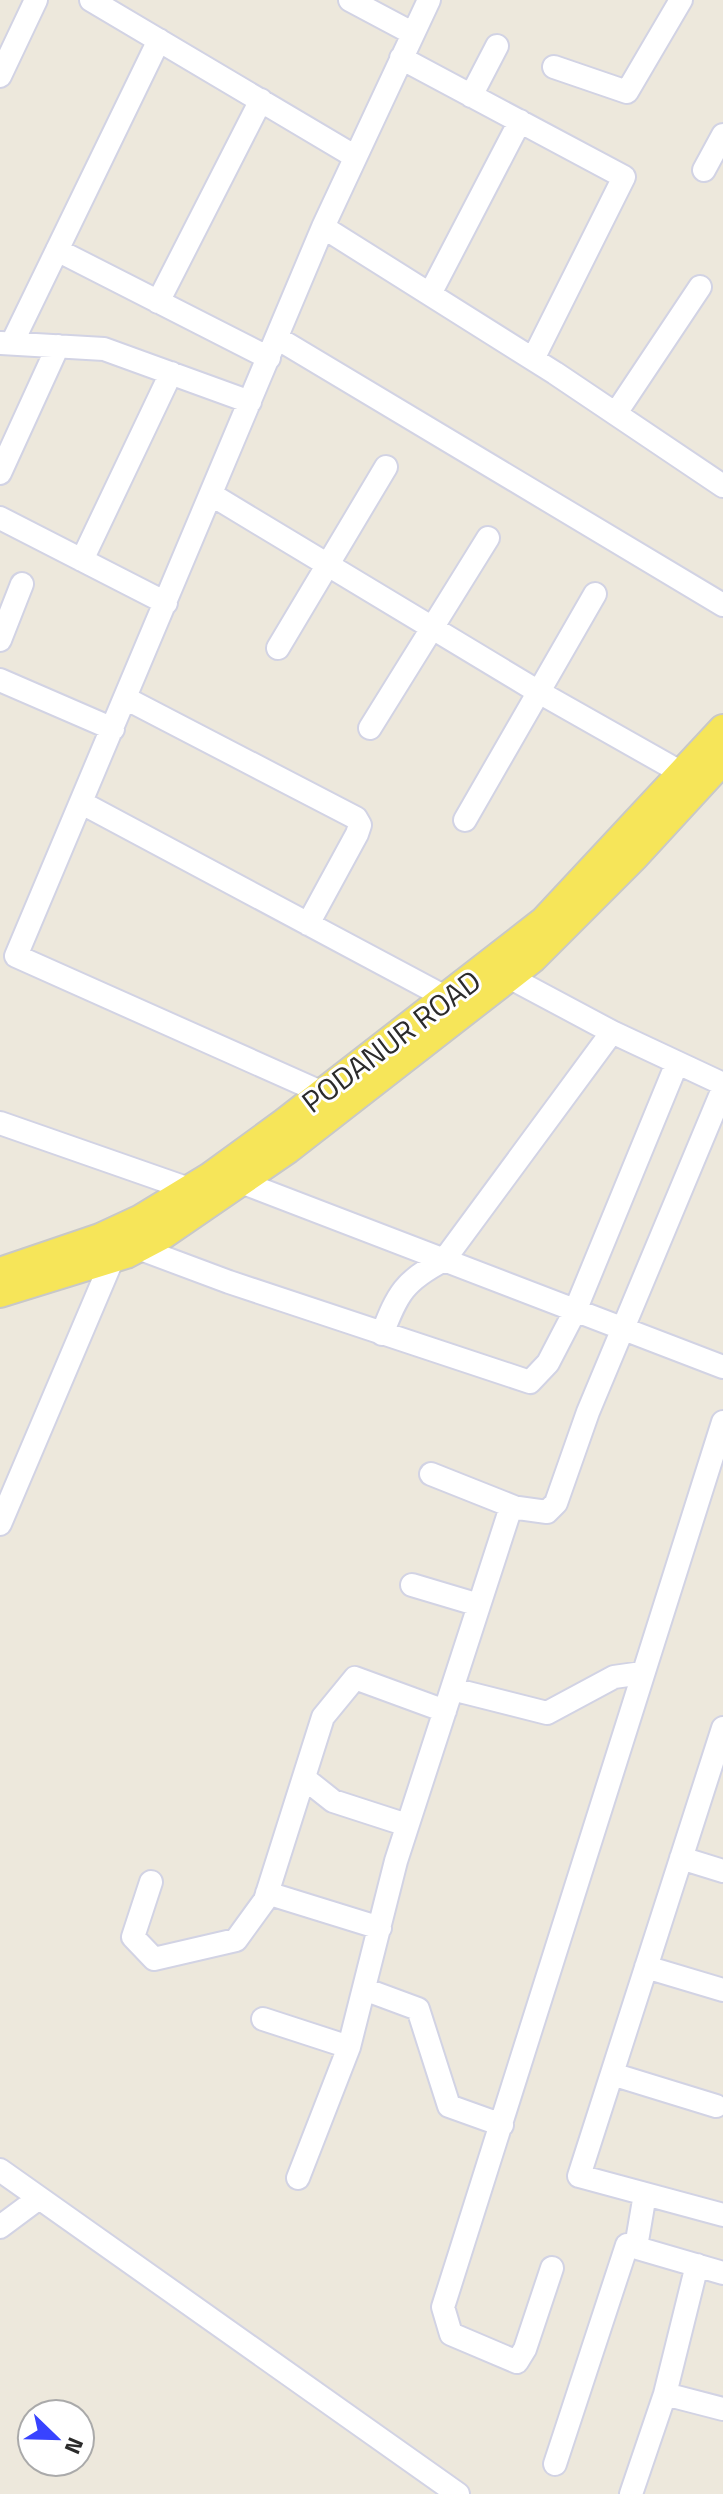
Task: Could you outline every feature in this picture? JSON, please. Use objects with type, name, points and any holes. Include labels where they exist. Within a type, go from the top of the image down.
[{"type":"main road","points":[[0,1293],[126,1253],[509,977],[572,920],[720,745]]},
{"type":"main road","name":"PODANUR ROAD","points":[[0,1272],[100,1238],[141,1219],[189,1189],[234,1173],[323,1093],[544,921],[692,778]]},
{"type":"street","points":[[0,76],[36,0]]},
{"type":"street","points":[[350,0],[412,33]]},
{"type":"street","points":[[323,1093],[8,953],[82,803],[323,227],[429,0]]},
{"type":"street","points":[[554,67],[627,92],[681,0]]},
{"type":"street","points":[[95,1],[354,156]]},
{"type":"street","points":[[159,40],[57,250],[6,343],[104,349],[250,402]]},
{"type":"street","points":[[471,96],[497,46]]},
{"type":"street","points":[[401,58],[624,177],[533,359]]},
{"type":"street","points":[[158,302],[261,100]]},
{"type":"street","points":[[430,294],[520,121]]},
{"type":"street","points":[[704,170],[723,135]]},
{"type":"street","points":[[323,227],[533,359],[723,486]]},
{"type":"street","points":[[57,250],[158,302],[273,348],[723,605]]},
{"type":"street","points":[[616,413],[700,287]]},
{"type":"street","points":[[0,473],[58,346]]},
{"type":"street","points":[[82,560],[171,373]]},
{"type":"street","points":[[278,648],[386,467]]},
{"type":"street","points":[[212,495],[537,691],[692,778]]},
{"type":"street","points":[[0,518],[166,603]]},
{"type":"street","points":[[370,728],[488,538]]},
{"type":"street","points":[[0,640],[22,584]]},
{"type":"street","points":[[465,820],[595,594]]},
{"type":"street","points":[[0,680],[113,729]]},
{"type":"street","points":[[127,699],[356,818],[360,825],[357,834],[308,924]]},
{"type":"street","points":[[82,803],[447,998]]},
{"type":"street","points":[[431,1474],[514,1507],[547,1512],[556,1503],[588,1412],[723,1086],[509,977]]},
{"type":"street","points":[[382,1334],[394,1304],[413,1276],[444,1260],[612,1032]]},
{"type":"street","points":[[0,1524],[126,1253],[530,1382],[548,1363],[575,1311],[677,1063]]},
{"type":"street","points":[[0,1123],[189,1189]]},
{"type":"street","points":[[234,1173],[444,1260],[723,1367]]},
{"type":"street","points":[[552,2268],[525,2349],[517,2362],[451,2334],[443,2307],[723,1422]]},
{"type":"street","points":[[298,2178],[349,2047],[407,1825],[514,1507]]},
{"type":"street","points":[[412,1585],[479,1605]]},
{"type":"street","points":[[151,1882],[133,1937],[154,1959],[236,1940],[267,1893],[323,1717],[355,1678],[448,1700],[547,1713],[614,1677],[642,1673]]},
{"type":"street","points":[[723,1728],[719,1752],[681,1858],[579,2176],[723,2215]]},
{"type":"street","points":[[304,1778],[333,1801],[407,1825]]},
{"type":"street","points":[[681,1858],[723,1871]]},
{"type":"street","points":[[267,1893],[380,1928]]},
{"type":"street","points":[[646,1967],[723,1990]]},
{"type":"street","points":[[364,1989],[418,2009],[449,2106],[502,2125]]},
{"type":"street","points":[[263,2019],[349,2047]]},
{"type":"street","points":[[612,2074],[716,2106]]},
{"type":"street","points":[[0,2170],[458,2494]]},
{"type":"street","points":[[636,2247],[645,2194]]},
{"type":"street","points":[[0,2227],[39,2198]]},
{"type":"street","points":[[555,2464],[627,2245],[723,2273]]},
{"type":"street","points":[[638,2490],[697,2265]]},
{"type":"street","points":[[665,2394],[723,2409]]}]
